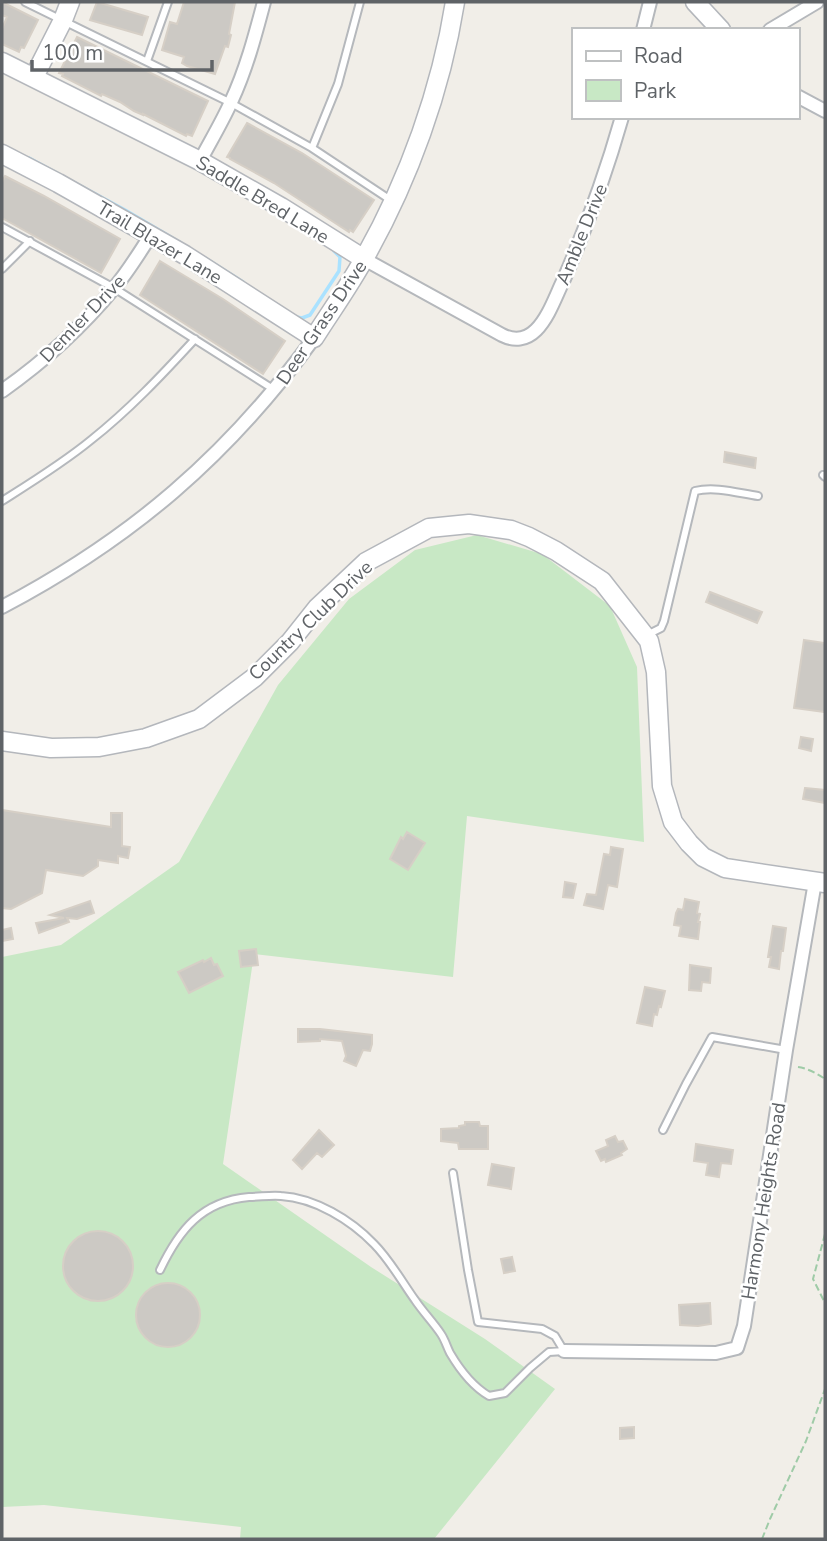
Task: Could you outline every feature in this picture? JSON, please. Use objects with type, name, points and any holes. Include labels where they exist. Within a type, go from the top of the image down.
[{"type":"street","points":[[34,78],[70,2]]},
{"type":"street","points":[[200,161],[231,103],[264,2]]},
{"type":"street","name":"Deer Grass Drive","points":[[2,607],[82,561],[157,507],[226,443],[275,390],[314,338],[364,259],[393,202],[426,118],[455,2]]},
{"type":"street","points":[[643,28],[650,2]]},
{"type":"street","points":[[695,2],[719,28]]},
{"type":"street","points":[[773,28],[817,2]]},
{"type":"street","name":"Saddle Bred Lane","points":[[2,62],[200,161],[364,259],[502,335],[522,339]]},
{"type":"street","points":[[799,97],[825,111]]},
{"type":"street","name":"Amble Drive","points":[[522,339],[540,325],[556,296],[600,188],[621,119]]},
{"type":"street","name":"Trail Blazer Lane","points":[[2,154],[151,235],[314,338]]},
{"type":"street","name":"Demler Drive","points":[[2,391],[52,352],[90,315],[114,288],[151,235]]},
{"type":"street","name":"Country Club Drive","points":[[2,741],[51,748],[99,747],[146,738],[199,719],[255,677],[290,642],[317,608],[366,562],[429,528],[469,524],[511,530],[556,551],[602,581],[649,641],[656,672],[662,786],[673,822],[689,843],[703,858],[725,868],[820,882]]},
{"type":"street","name":"Harmony Heights Road","points":[[564,1351],[716,1353],[737,1348],[744,1326],[786,1050],[820,882]]},
{"type":"lane","points":[[25,2],[231,103],[312,148],[393,202]]},
{"type":"lane","points":[[147,61],[168,2]]},
{"type":"lane","points":[[312,148],[338,84],[360,2]]},
{"type":"lane","points":[[2,227],[114,288],[275,390]]},
{"type":"lane","points":[[2,269],[30,241]]},
{"type":"lane","points":[[2,501],[90,441],[135,401],[195,339]]},
{"type":"lane","points":[[646,636],[661,628],[664,621],[695,491],[723,490],[758,496]]},
{"type":"lane","points":[[663,1130],[712,1037],[786,1050]]},
{"type":"lane","points":[[160,1270],[187,1227],[200,1213],[217,1204],[238,1198],[262,1196],[284,1196],[302,1200],[336,1214],[375,1245],[442,1335],[457,1363],[477,1389],[489,1396],[505,1393],[549,1352],[564,1351],[555,1336],[542,1329],[478,1322],[453,1173]]},
{"type":"path","points":[[784,1068],[802,1068],[825,1079]]},
{"type":"path","points":[[825,1234],[813,1279],[825,1303]]},
{"type":"path","points":[[762,1539],[806,1441],[825,1389]]},
{"type":"green space","points":[[477,535],[542,554],[610,606],[637,667],[644,842],[467,816],[453,977],[254,954],[223,1164],[371,1267],[485,1339],[555,1389],[434,1539],[240,1539],[241,1527],[44,1505],[2,1507],[2,957],[61,945],[179,862],[278,685],[349,599],[415,550]]},
{"type":"building","points":[[2,2],[38,20],[24,48],[21,47],[19,52],[2,44],[2,29],[7,17],[2,15]]},
{"type":"building","points":[[97,2],[148,17],[142,35],[90,20]]},
{"type":"building","points":[[184,2],[235,2],[228,47],[225,46],[215,74],[187,66],[182,63],[184,57],[162,50],[170,22],[177,24]]},
{"type":"building","points":[[77,37],[208,101],[192,136],[186,136],[62,76],[63,74],[59,73]]},
{"type":"building","points":[[247,123],[302,153],[374,200],[353,232],[227,157]]},
{"type":"building","points":[[5,176],[120,239],[101,273],[2,218],[2,182]]},
{"type":"building","points":[[160,261],[285,341],[263,374],[140,295]]},
{"type":"building","points":[[725,452],[756,458],[755,468],[724,462]]},
{"type":"building","points":[[710,592],[762,612],[757,623],[706,602]]},
{"type":"building","points":[[804,640],[825,643],[825,712],[794,708]]},
{"type":"building","points":[[801,737],[813,739],[811,751],[799,748]]},
{"type":"building","points":[[805,788],[825,790],[825,803],[803,799]]},
{"type":"building","points":[[2,810],[111,827],[111,813],[122,813],[122,846],[130,847],[128,858],[118,856],[118,863],[98,860],[98,866],[83,876],[46,870],[42,893],[11,909],[2,908]]},
{"type":"building","points":[[407,832],[425,843],[408,870],[390,859],[401,837],[403,839]]},
{"type":"building","points":[[611,847],[623,849],[617,887],[608,885],[603,909],[584,905],[587,894],[596,895],[604,854],[610,855]]},
{"type":"building","points":[[565,882],[576,884],[573,898],[563,897]]},
{"type":"building","points":[[685,899],[699,902],[698,939],[679,936],[681,926],[674,925],[676,913],[678,909],[683,910]]},
{"type":"building","points":[[90,901],[94,913],[77,919],[67,918],[69,922],[39,933],[36,923],[64,918],[50,915]]},
{"type":"building","points":[[773,926],[786,928],[779,969],[769,967]]},
{"type":"building","points":[[11,928],[13,939],[2,941],[2,930]]},
{"type":"building","points":[[256,949],[258,965],[241,967],[239,951]]},
{"type":"building","points":[[211,958],[223,976],[189,993],[178,972]]},
{"type":"building","points":[[690,965],[711,968],[710,983],[702,982],[701,991],[689,990]]},
{"type":"building","points":[[645,987],[665,991],[661,1007],[659,1006],[657,1015],[654,1014],[652,1026],[637,1023]]},
{"type":"building","points":[[298,1029],[372,1035],[372,1044],[370,1051],[363,1050],[356,1066],[344,1061],[346,1056],[342,1041],[320,1039],[298,1042]]},
{"type":"building","points":[[465,1122],[479,1122],[480,1126],[488,1126],[488,1149],[459,1149],[458,1143],[441,1141],[441,1129],[459,1128],[465,1125]]},
{"type":"building","points":[[319,1130],[334,1145],[322,1157],[317,1153],[302,1169],[293,1160]]},
{"type":"building","points":[[615,1136],[618,1142],[623,1141],[627,1149],[622,1155],[606,1162],[605,1159],[601,1161],[596,1151],[608,1146],[606,1140]]},
{"type":"building","points":[[696,1144],[733,1150],[731,1164],[721,1163],[719,1177],[706,1175],[708,1163],[694,1161]]},
{"type":"building","points":[[492,1164],[514,1168],[511,1189],[488,1185]]},
{"type":"building","points":[[98,1231],[123,1241],[133,1266],[123,1291],[98,1301],[73,1291],[63,1266],[73,1241]]},
{"type":"building","points":[[512,1257],[515,1271],[504,1273],[501,1259]]},
{"type":"building","points":[[162,1283],[174,1283],[191,1292],[198,1303],[198,1327],[191,1338],[174,1347],[162,1347],[150,1342],[141,1333],[136,1321],[136,1309],[141,1297],[150,1288]]},
{"type":"building","points":[[710,1303],[711,1324],[680,1325],[679,1305]]},
{"type":"building","points":[[634,1427],[634,1438],[620,1439],[620,1428]]},
{"type":"waterway","points":[[29,158],[181,243]]},
{"type":"waterway","points":[[296,317],[310,315],[339,271],[340,257],[334,251]]},
{"type":"waterway","points":[[205,258],[243,282]]}]
